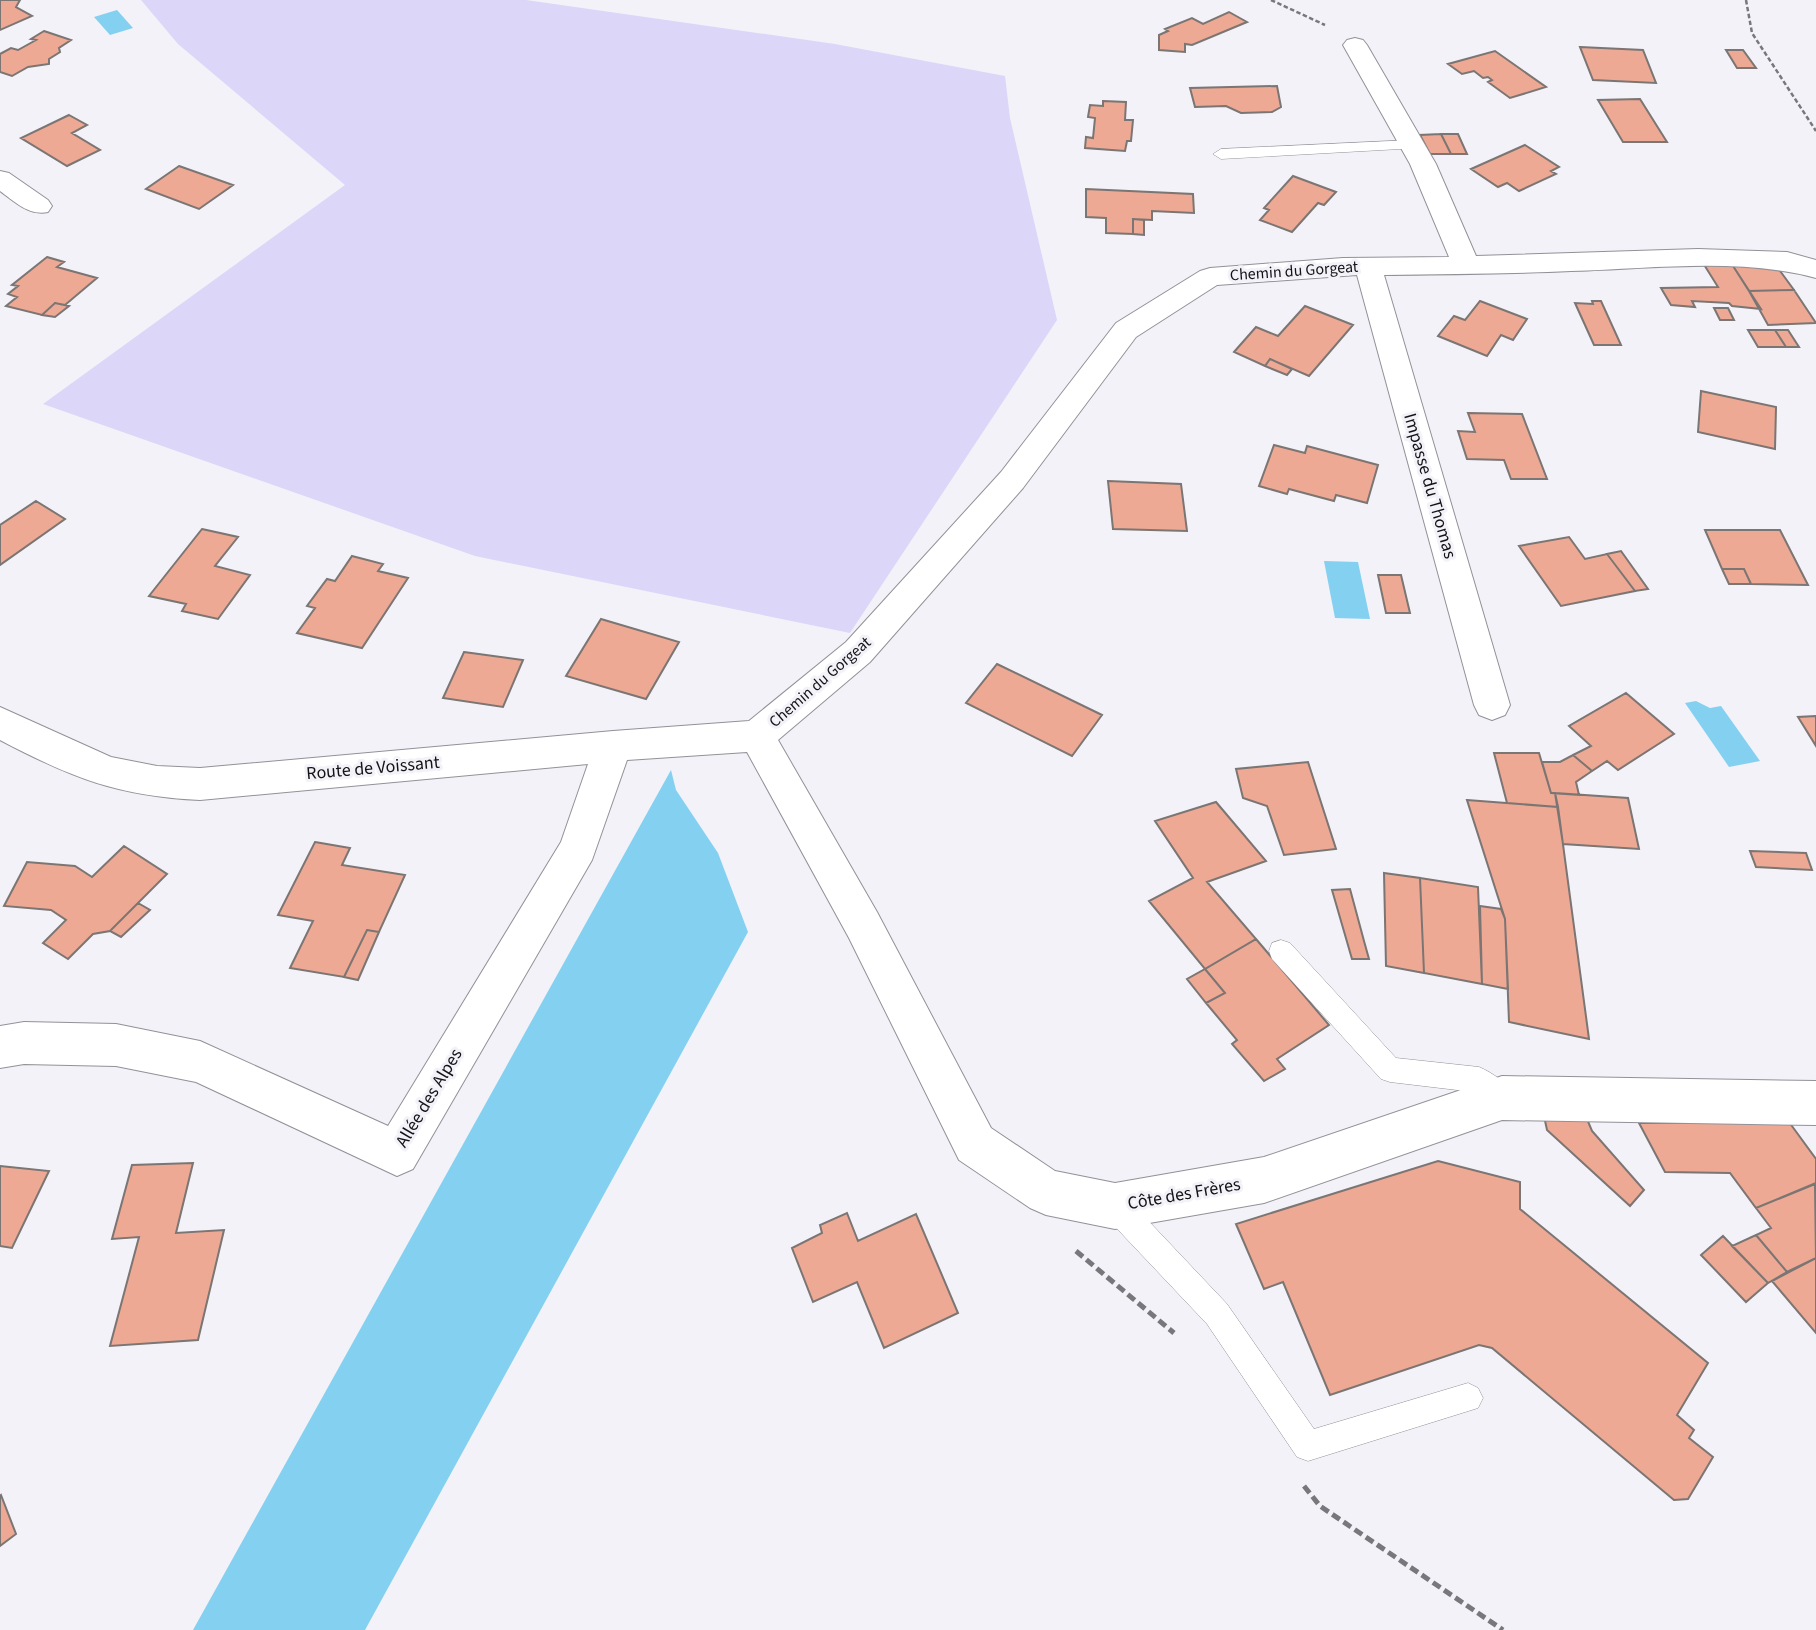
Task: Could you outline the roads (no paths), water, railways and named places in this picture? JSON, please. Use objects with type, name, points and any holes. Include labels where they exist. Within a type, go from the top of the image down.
[{"type":"street","points":[[1355,45],[1413,145],[1466,265]]},
{"type":"street","points":[[0,179],[39,206]]},
{"type":"street","name":"Chemin du Gorgeat","points":[[757,736],[867,642],[1012,480],[1126,330],[1210,277],[1368,266],[1698,257],[1787,261],[1816,269]]},
{"type":"street","name":"Impasse du Thomas","points":[[1368,266],[1492,705]]},
{"type":"street","name":"Route de Voissant","points":[[0,722],[52,750],[97,769],[150,781],[200,784],[613,746],[757,736]]},
{"type":"street","name":"Côte des Frères","points":[[757,736],[863,925],[975,1143],[1046,1192],[1115,1206],[1264,1180],[1502,1098],[1816,1103]]},
{"type":"street","name":"Allée des Alpes","points":[[0,1047],[24,1043],[116,1045],[200,1062],[397,1153],[578,848],[613,746]]},
{"type":"lane","points":[[1221,154],[1413,145]]},
{"type":"lane","points":[[1281,951],[1390,1070],[1479,1080],[1502,1098]]},
{"type":"lane","points":[[1115,1206],[1217,1314],[1308,1446],[1468,1398]]},
{"type":"water","points":[[117,10],[133,28],[110,35],[94,17]]},
{"type":"water","points":[[1324,561],[1358,562],[1370,619],[1335,618]]},
{"type":"water","points":[[1696,701],[1710,708],[1721,706],[1760,761],[1729,767],[1685,703]]},
{"type":"water","points":[[671,770],[676,790],[718,853],[748,932],[365,1630],[193,1630]]}]
